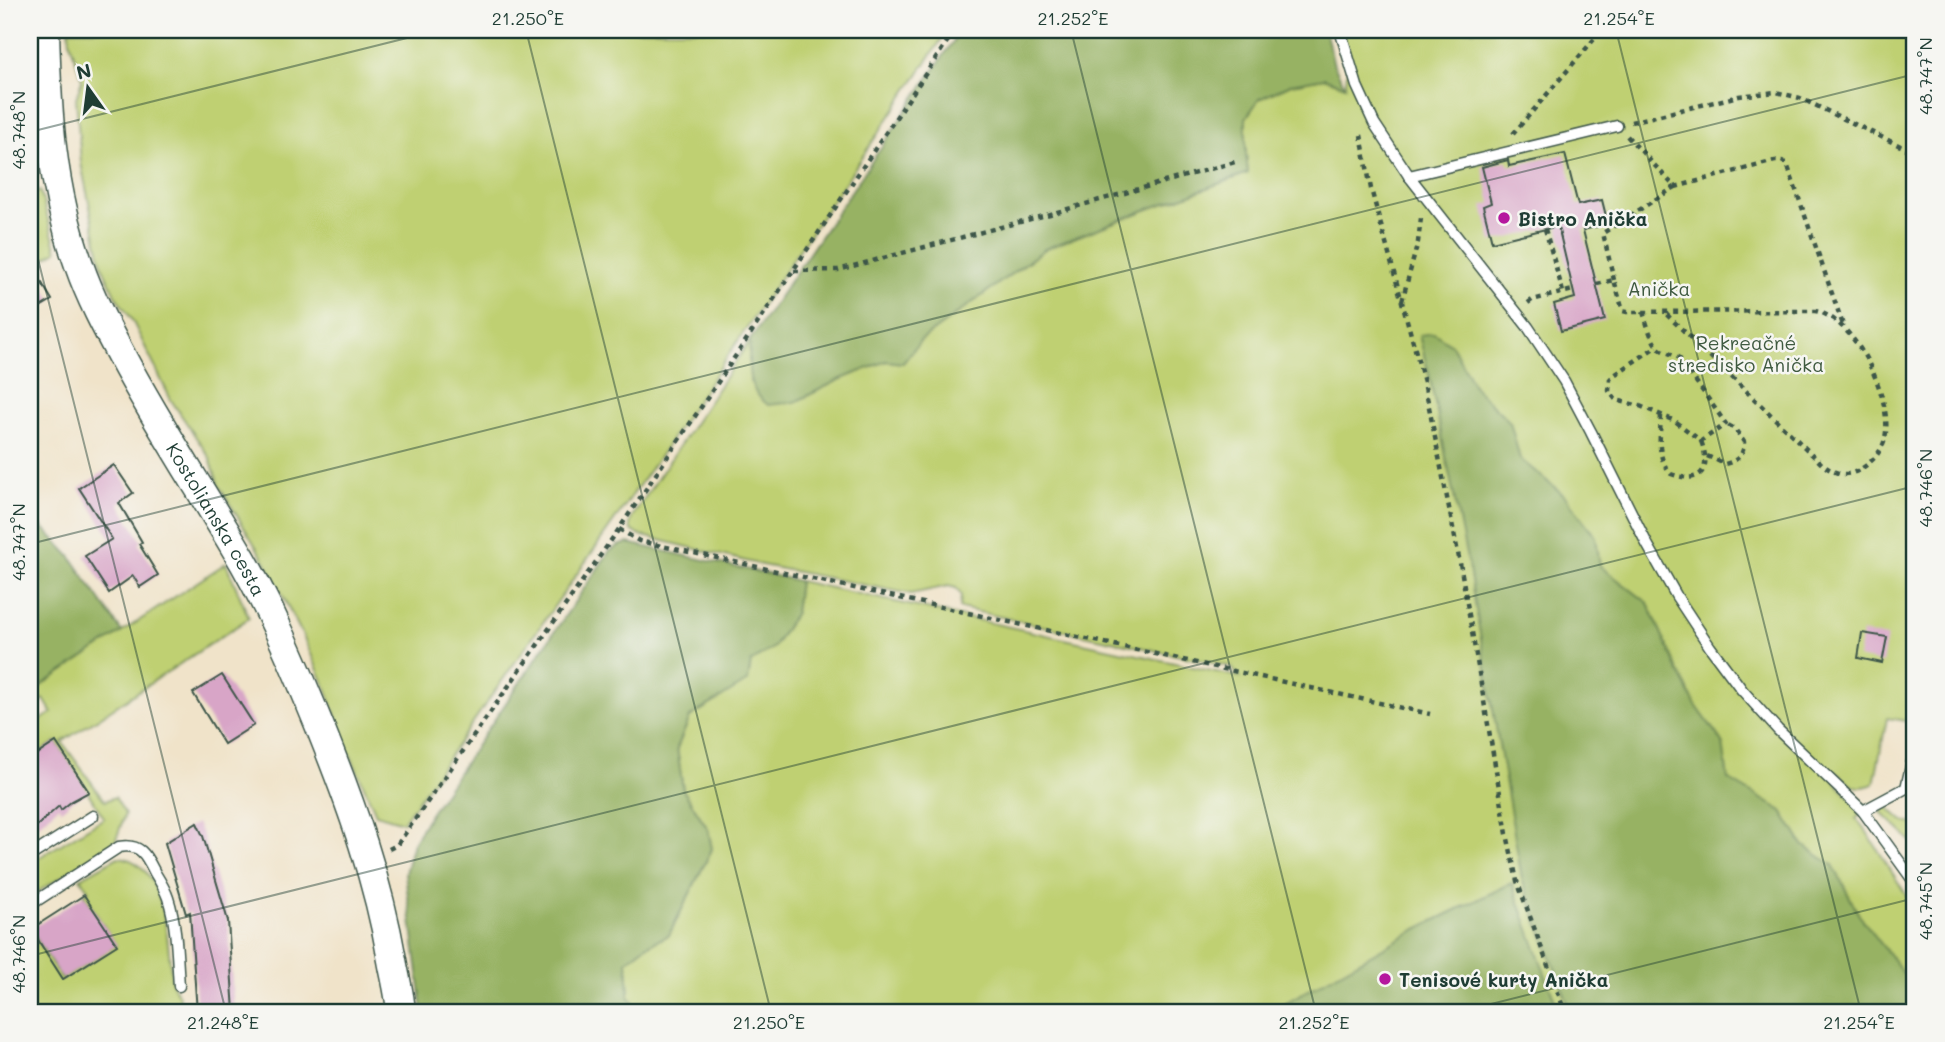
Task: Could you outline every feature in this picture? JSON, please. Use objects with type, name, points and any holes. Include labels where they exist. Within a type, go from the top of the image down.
[{"type":"street","name":"Kostolianska cesta","points":[[45,30],[48,124],[55,180],[79,267],[127,367],[236,548],[275,624],[310,702],[347,793],[369,857],[385,920],[401,1012]]},
{"type":"lane","points":[[1340,30],[1357,86],[1369,114],[1409,176],[1516,312],[1563,381],[1647,544],[1710,647],[1742,690],[1778,730],[1863,811],[1915,883]]},
{"type":"lane","points":[[1409,176],[1617,126]]},
{"type":"lane","points":[[1863,811],[1906,788],[1915,749]]},
{"type":"lane","points":[[30,856],[93,816]]},
{"type":"lane","points":[[30,905],[119,847],[129,845],[138,848],[147,856],[167,895],[179,986]]},
{"type":"path","points":[[369,857],[397,845],[619,529],[955,30]]},
{"type":"path","points":[[1496,154],[1601,30]]},
{"type":"path","points":[[1617,126],[1739,96],[1776,92],[1800,99],[1915,153]]},
{"type":"path","points":[[1369,114],[1358,118],[1371,189],[1424,382],[1517,881],[1565,1012]]},
{"type":"path","points":[[1631,140],[1675,187]]},
{"type":"path","points":[[1664,312],[1824,466],[1842,475],[1854,472],[1874,458],[1885,441],[1887,424],[1881,390],[1872,369],[1843,327],[1830,316],[1815,311],[1623,311],[1603,233],[1675,187],[1782,161],[1787,164],[1843,327]]},
{"type":"path","points":[[793,271],[838,270],[1235,162]]},
{"type":"path","points":[[1402,302],[1418,242],[1424,195]]},
{"type":"path","points":[[1545,229],[1563,292]]},
{"type":"path","points":[[1597,284],[1614,280]]},
{"type":"path","points":[[1516,312],[1532,300],[1573,290]]},
{"type":"path","points":[[1643,312],[1657,346],[1680,359],[1726,424],[1735,429],[1744,442],[1737,459],[1725,464],[1707,456]]},
{"type":"path","points":[[1657,346],[1610,379],[1609,391],[1616,400],[1661,415],[1684,427],[1701,441],[1707,456],[1705,466],[1696,477],[1688,479],[1671,474],[1661,459],[1661,415]]},
{"type":"path","points":[[1701,441],[1726,424]]},
{"type":"path","points":[[619,529],[639,541],[1430,714]]},
{"type":"green space","points":[[69,30],[948,30],[666,447],[403,822],[376,814],[302,634],[266,563],[219,486],[210,458],[171,400],[102,266],[81,163],[76,98],[82,80]]},
{"type":"green space","points":[[961,30],[1325,30],[1334,65],[1345,86],[1324,78],[1291,84],[1259,99],[1246,118],[1248,173],[1045,249],[920,341],[903,363],[886,361],[795,402],[768,405],[751,384],[750,340]]},
{"type":"green space","points":[[1340,30],[1915,30],[1915,722],[1887,718],[1874,784],[1856,787],[1835,772],[1836,783],[1863,811],[1856,819],[1915,909],[1915,1012],[639,1012],[629,996],[627,961],[646,946],[669,935],[712,849],[708,829],[683,790],[677,748],[690,717],[720,699],[751,662],[774,647],[795,613],[799,581],[1239,677],[1231,667],[960,608],[961,595],[956,588],[948,586],[911,594],[762,565],[639,535],[631,530],[632,517],[750,340],[750,382],[795,402],[886,361],[903,363],[920,341],[1045,249],[1248,173],[1246,118],[1259,99],[1291,84],[1324,78],[1345,86],[1349,62]]},
{"type":"green space","points":[[40,191],[57,251],[30,267],[30,195]]},
{"type":"green space","points":[[1434,333],[1452,345],[1475,388],[1510,422],[1520,459],[1564,495],[1596,537],[1600,566],[1648,603],[1695,704],[1723,743],[1728,779],[1782,811],[1803,845],[1833,865],[1859,915],[1915,988],[1915,1012],[1571,1012],[1522,879],[1469,569],[1419,335]]},
{"type":"green space","points":[[30,514],[70,556],[122,632],[30,693]]},
{"type":"green space","points":[[628,543],[799,581],[795,613],[774,647],[751,662],[748,681],[690,717],[677,748],[683,790],[708,829],[712,849],[669,935],[646,946],[627,961],[629,996],[639,1012],[423,1012],[405,873],[413,843],[430,814],[609,552]]},
{"type":"green space","points":[[226,563],[249,618],[62,742],[105,801],[115,797],[125,814],[115,842],[30,897],[30,863],[104,818],[56,742],[34,756],[30,749],[30,714],[35,723],[52,713],[44,699],[30,707],[30,693]]},
{"type":"green space","points":[[1886,806],[1904,822],[1915,824],[1915,844],[1881,812]]},
{"type":"green space","points":[[118,857],[134,862],[147,873],[156,889],[166,928],[172,982],[180,998],[180,1012],[30,1012],[30,928],[62,979],[116,945],[84,895],[89,891],[80,878]]},
{"type":"green space","points":[[1512,883],[1559,1012],[1426,1012],[1421,1004],[1406,1012],[1269,1012],[1415,930]]},
{"type":"building","points":[[1565,154],[1578,205],[1602,200],[1608,224],[1583,230],[1605,320],[1561,331],[1554,304],[1575,298],[1558,226],[1492,242],[1483,206],[1491,203],[1482,167],[1508,160],[1509,166]]},
{"type":"building","points":[[30,263],[52,300],[30,313]]},
{"type":"building","points":[[114,465],[133,493],[119,503],[158,575],[140,587],[133,576],[109,593],[85,556],[112,539],[79,488]]},
{"type":"building","points":[[1862,633],[1887,637],[1882,663],[1858,658]]},
{"type":"building","points":[[222,675],[254,725],[224,744],[193,693]]},
{"type":"building","points":[[56,742],[89,792],[61,810],[59,806],[30,832],[30,759]]},
{"type":"building","points":[[197,823],[228,921],[234,1012],[197,1012],[190,912],[186,914],[165,843]]},
{"type":"building","points":[[84,895],[117,945],[63,979],[31,929]]},
{"type":"place","name":"Bistro Anička","points":[[1504,218]]},
{"type":"place","name":"Tenisové kurty Anička","points":[[1385,979]]},
{"type":"park label","name":"Anička","points":[[1659,288]]},
{"type":"park label","name":"Rekreačné stredisko Anička","points":[[1746,353]]}]
